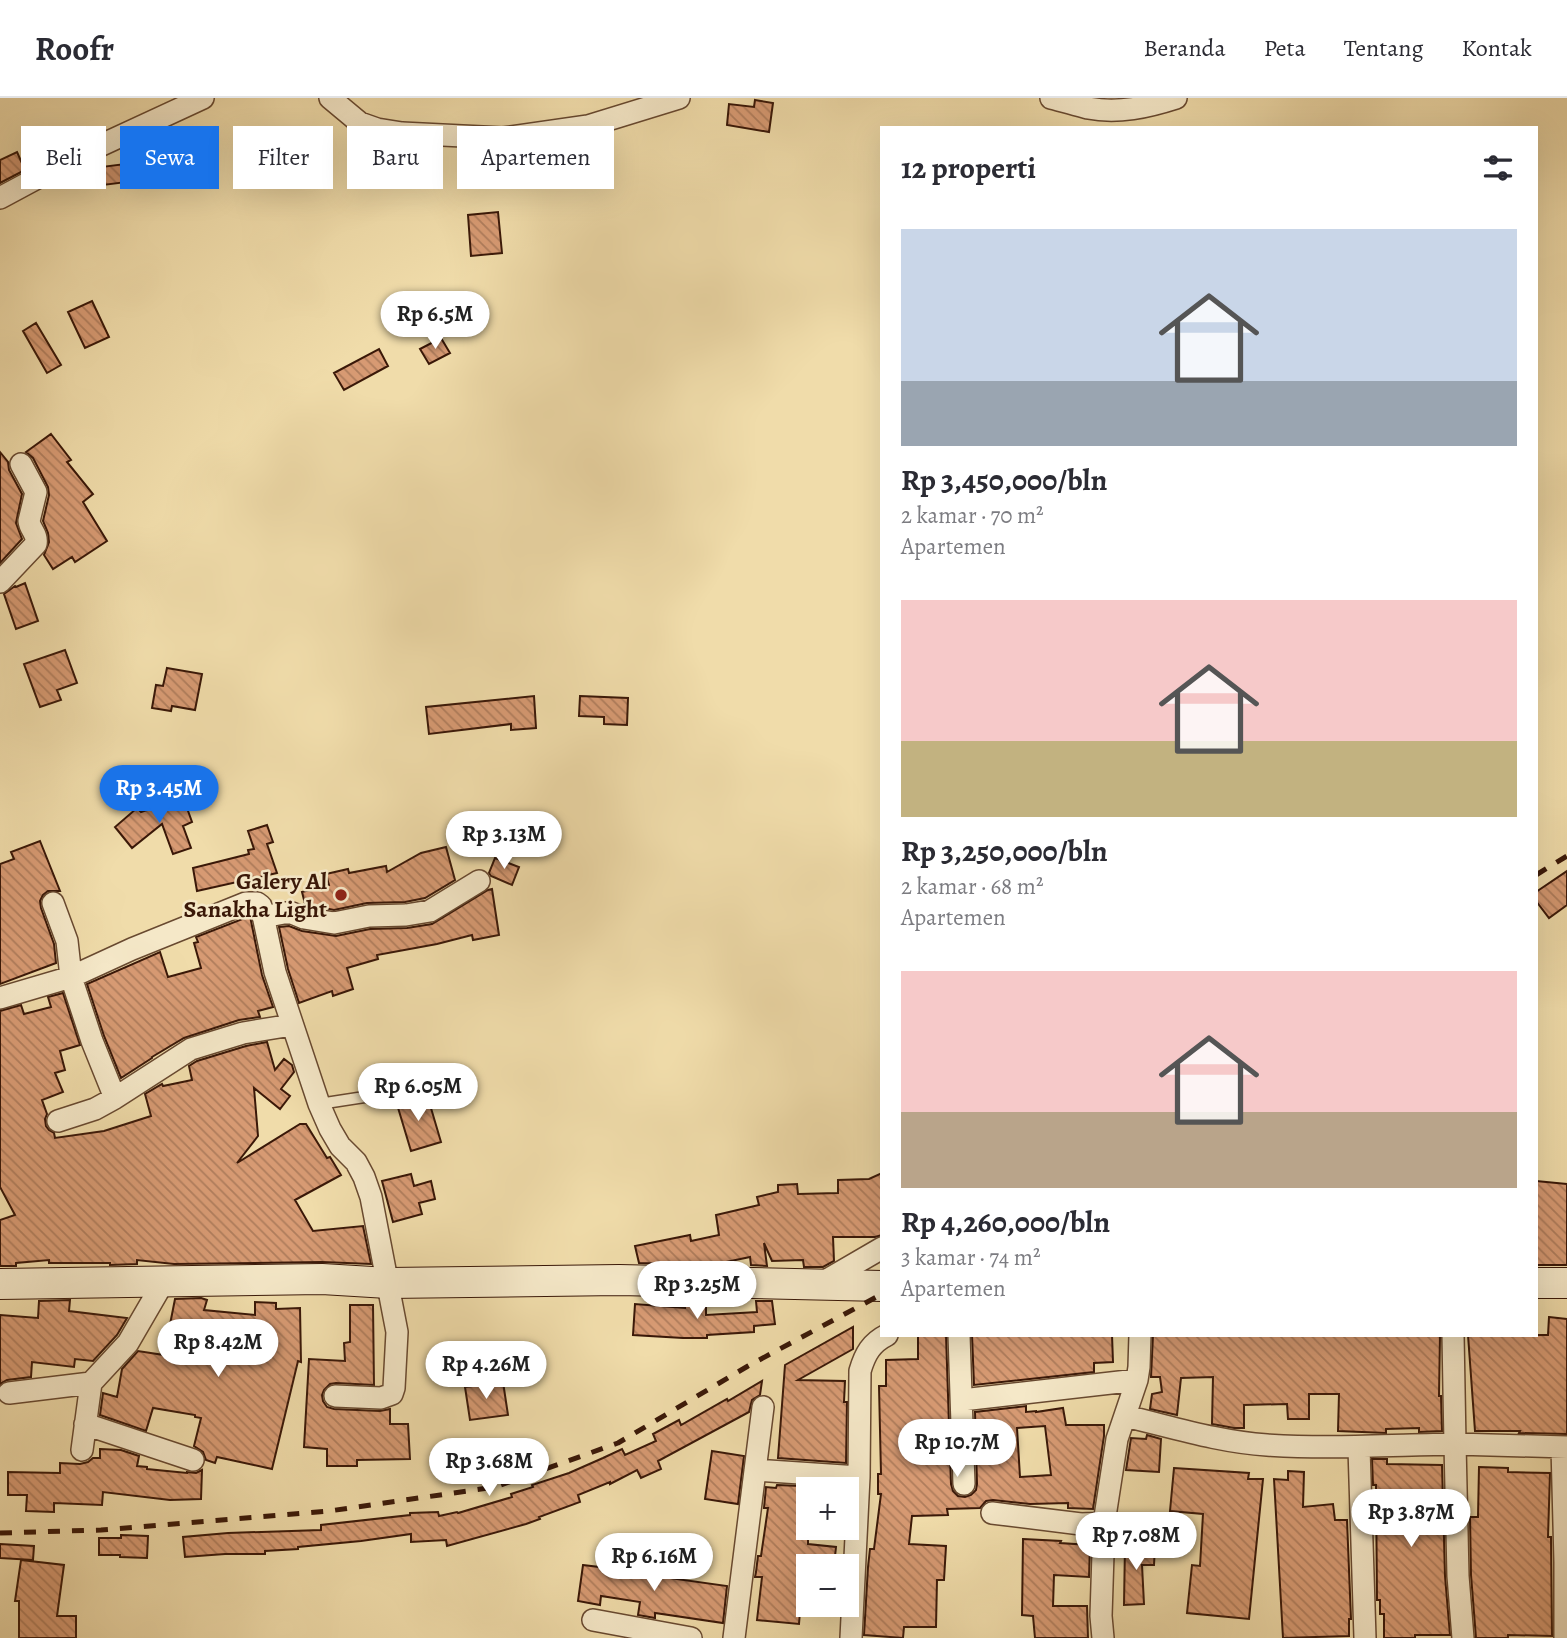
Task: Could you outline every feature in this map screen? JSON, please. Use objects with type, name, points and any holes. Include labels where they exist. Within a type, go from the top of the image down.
[{"type":"street","points":[[0,198],[82,154],[203,98]]},
{"type":"street","points":[[330,98],[360,123],[377,129],[402,133],[503,138],[588,126],[680,98]]},
{"type":"street","points":[[1051,98],[1091,108],[1126,110],[1152,106],[1176,98]]},
{"type":"street","points":[[0,582],[36,544],[29,521],[36,492],[21,464]]},
{"type":"street","points":[[263,917],[292,913],[334,923],[369,916],[430,911],[479,881]]},
{"type":"street","points":[[0,998],[71,977],[246,903],[257,902],[261,906],[275,972],[319,1104],[335,1138],[356,1162],[364,1177],[376,1217],[397,1332],[392,1394],[381,1398],[335,1396]]},
{"type":"street","points":[[53,903],[67,941],[71,977],[92,1041],[115,1098]]},
{"type":"street","points":[[58,1121],[96,1109],[191,1049],[243,1033],[292,1025]]},
{"type":"street","points":[[818,1285],[880,1249]]},
{"type":"street","points":[[0,1284],[323,1279],[388,1283],[619,1280],[880,1286]]},
{"type":"street","points":[[82,1450],[92,1383],[128,1343],[164,1281]]},
{"type":"street","points":[[1538,1283],[1567,1283]]},
{"type":"street","points":[[755,1470],[859,1477],[860,1371],[870,1346],[884,1337]]},
{"type":"street","points":[[959,1337],[964,1484]]},
{"type":"street","points":[[1103,1638],[1101,1616],[1104,1523],[1116,1439],[1137,1380],[1139,1337]]},
{"type":"street","points":[[1453,1337],[1458,1576],[1463,1638]]},
{"type":"street","points":[[962,1399],[1137,1380]]},
{"type":"street","points":[[9,1393],[92,1383]]},
{"type":"street","points":[[734,1638],[763,1407]]},
{"type":"street","points":[[1125,1416],[1227,1440],[1266,1445],[1359,1448],[1455,1444],[1564,1447],[1565,1638]]},
{"type":"street","points":[[85,1424],[193,1460]]},
{"type":"street","points":[[1359,1448],[1365,1638]]},
{"type":"street","points":[[992,1513],[1081,1524],[1104,1523]]},
{"type":"street","points":[[851,1638],[856,1540]]},
{"type":"street","points":[[593,1620],[691,1638]]},
{"type":"lane","points":[[319,1104],[410,1090]]},
{"type":"lane","points":[[1104,1523],[1131,1527],[1178,1546]]},
{"type":"building","points":[[755,100],[773,103],[769,132],[727,125],[729,104],[754,107]]},
{"type":"building","points":[[17,152],[21,161],[21,172],[0,183],[0,160]]},
{"type":"building","points":[[120,165],[120,183],[106,185],[106,166]]},
{"type":"building","points":[[498,212],[502,253],[471,256],[468,215]]},
{"type":"building","points":[[92,301],[109,337],[85,348],[68,312]]},
{"type":"building","points":[[36,323],[61,365],[47,373],[23,331]]},
{"type":"building","points":[[441,338],[450,353],[429,364],[420,349]]},
{"type":"building","points":[[379,349],[388,366],[344,390],[334,373]]},
{"type":"building","points":[[51,434],[71,460],[67,462],[93,494],[83,502],[107,541],[75,562],[72,557],[53,569],[44,555],[49,542],[43,521],[49,495],[48,487],[33,458],[26,452]]},
{"type":"building","points":[[0,452],[8,462],[9,470],[22,494],[16,523],[22,539],[0,563]]},
{"type":"building","points":[[25,583],[38,621],[16,629],[4,594]]},
{"type":"building","points":[[65,650],[77,683],[57,690],[61,700],[40,707],[24,664]]},
{"type":"building","points":[[167,668],[202,674],[195,710],[172,706],[171,711],[152,708],[156,685],[163,686]]},
{"type":"building","points":[[534,696],[536,728],[511,730],[511,724],[429,734],[426,707]]},
{"type":"building","points":[[580,696],[628,698],[627,725],[604,724],[604,717],[579,716]]},
{"type":"building","points":[[183,797],[192,822],[183,826],[191,848],[173,854],[162,824],[132,848],[115,827],[137,808],[141,812]]},
{"type":"building","points":[[267,825],[273,842],[267,844],[277,873],[197,891],[193,868],[249,854],[248,850],[254,849],[248,831]]},
{"type":"building","points":[[40,841],[60,891],[48,891],[40,901],[54,944],[56,963],[0,984],[0,864],[14,859],[11,852]]},
{"type":"building","points":[[446,847],[455,880],[425,898],[405,902],[367,903],[334,910],[305,904],[302,892],[329,885],[326,874],[386,866],[387,872],[421,853]]},
{"type":"building","points":[[495,858],[519,867],[512,885],[489,873]]},
{"type":"building","points":[[1567,871],[1567,905],[1549,918],[1538,904],[1538,891]]},
{"type":"building","points":[[492,889],[499,935],[473,940],[472,935],[377,955],[378,959],[347,968],[353,989],[333,996],[332,991],[299,1003],[279,927],[289,926],[302,931],[336,936],[370,929],[432,924]]},
{"type":"building","points":[[250,916],[262,975],[273,1007],[258,1011],[260,1017],[239,1020],[184,1038],[121,1078],[87,984],[160,952],[168,977],[201,968],[194,943],[198,942],[196,937]]},
{"type":"building","points":[[63,993],[80,1045],[60,1051],[65,1070],[55,1073],[63,1092],[42,1100],[47,1114],[46,1126],[54,1133],[55,1138],[104,1131],[151,1116],[145,1094],[162,1084],[163,1086],[192,1080],[189,1066],[197,1061],[267,1042],[275,1070],[284,1059],[292,1065],[294,1072],[281,1089],[290,1096],[280,1109],[254,1088],[258,1136],[237,1163],[300,1124],[306,1124],[341,1175],[295,1200],[313,1231],[363,1226],[371,1264],[174,1264],[137,1260],[137,1264],[110,1265],[49,1263],[49,1260],[0,1266],[0,1220],[15,1215],[0,1187],[0,1011],[21,1005],[24,1014],[51,1007],[48,997]]},
{"type":"building","points":[[416,1096],[417,1101],[428,1098],[441,1142],[411,1151],[396,1101]]},
{"type":"building","points":[[411,1174],[414,1186],[431,1181],[435,1199],[419,1203],[422,1214],[393,1222],[382,1181]]},
{"type":"building","points":[[880,1174],[880,1236],[833,1237],[834,1261],[823,1267],[804,1267],[803,1260],[772,1261],[764,1243],[767,1266],[751,1265],[750,1257],[712,1265],[639,1263],[635,1246],[690,1235],[691,1241],[719,1235],[716,1215],[759,1205],[757,1197],[778,1192],[778,1185],[797,1184],[798,1194],[838,1193],[838,1180],[869,1179]]},
{"type":"building","points":[[1538,1181],[1567,1184],[1567,1265],[1538,1265]]},
{"type":"building","points":[[175,1299],[207,1300],[204,1310],[255,1315],[255,1302],[276,1303],[276,1309],[300,1308],[301,1362],[298,1361],[272,1469],[217,1457],[215,1463],[206,1460],[203,1452],[194,1446],[201,1418],[195,1415],[153,1408],[146,1431],[100,1415],[103,1393],[117,1397],[122,1369],[138,1351],[164,1355]]},
{"type":"building","points":[[70,1300],[69,1311],[127,1318],[117,1335],[93,1361],[75,1359],[74,1367],[32,1362],[31,1377],[7,1380],[0,1384],[0,1315],[38,1318],[39,1301]]},
{"type":"building","points":[[756,1301],[772,1301],[775,1324],[754,1326],[754,1332],[707,1335],[707,1338],[633,1335],[635,1304],[685,1308],[685,1305],[706,1305],[706,1315],[757,1312]]},
{"type":"building","points":[[350,1305],[373,1305],[374,1385],[330,1384],[324,1390],[323,1401],[327,1407],[334,1409],[390,1409],[390,1424],[408,1424],[410,1459],[357,1460],[357,1466],[327,1466],[327,1449],[304,1447],[309,1359],[345,1361],[344,1343],[350,1342]]},
{"type":"building","points":[[1549,1317],[1567,1319],[1567,1434],[1475,1431],[1468,1337],[1548,1335]]},
{"type":"building","points":[[853,1327],[853,1349],[798,1380],[845,1381],[846,1463],[778,1458],[785,1365]]},
{"type":"building","points":[[918,1337],[946,1337],[951,1484],[958,1496],[971,1495],[976,1490],[975,1412],[1026,1406],[1026,1412],[1063,1408],[1066,1425],[1104,1425],[1093,1509],[1068,1508],[1068,1503],[1030,1504],[993,1500],[986,1501],[980,1508],[947,1509],[948,1515],[912,1516],[909,1544],[946,1546],[944,1580],[937,1580],[936,1627],[904,1627],[903,1638],[864,1635],[870,1549],[874,1549],[881,1494],[878,1494],[878,1474],[881,1474],[879,1386],[886,1386],[886,1360],[918,1359]],"holes":[[[1045,1426],[1051,1475],[1020,1477],[1017,1428]]]},
{"type":"building","points":[[972,1337],[1112,1337],[1113,1362],[1094,1363],[1094,1372],[974,1385]]},
{"type":"building","points":[[1153,1337],[1440,1337],[1439,1396],[1442,1431],[1419,1432],[1419,1428],[1386,1429],[1386,1433],[1338,1431],[1339,1394],[1309,1394],[1309,1419],[1288,1419],[1287,1404],[1244,1405],[1244,1428],[1212,1424],[1213,1377],[1181,1378],[1177,1415],[1150,1409],[1152,1394],[1162,1392],[1160,1377],[1151,1377]]},
{"type":"building","points":[[762,1381],[760,1395],[752,1400],[749,1412],[658,1461],[661,1469],[641,1478],[637,1470],[610,1484],[578,1495],[580,1502],[526,1524],[447,1546],[446,1540],[411,1542],[411,1534],[265,1551],[265,1554],[185,1557],[183,1537],[321,1530],[321,1525],[410,1513],[438,1512],[439,1516],[512,1497],[511,1494],[569,1473],[622,1449],[625,1455],[656,1441],[653,1434],[679,1420],[681,1425]]},
{"type":"building","points":[[503,1382],[508,1415],[470,1420],[465,1387]]},
{"type":"building","points":[[1147,1435],[1161,1439],[1159,1472],[1126,1470],[1131,1438],[1146,1439]]},
{"type":"building","points":[[100,1449],[121,1450],[139,1456],[137,1466],[147,1469],[187,1473],[202,1470],[201,1499],[170,1500],[103,1492],[102,1505],[54,1503],[54,1512],[26,1511],[27,1495],[8,1495],[8,1472],[60,1473],[60,1463],[80,1464],[100,1458]]},
{"type":"building","points":[[712,1451],[744,1456],[738,1504],[705,1499]]},
{"type":"building","points":[[1372,1459],[1387,1459],[1387,1464],[1442,1465],[1445,1576],[1450,1635],[1384,1638],[1384,1614],[1380,1614],[1380,1600],[1377,1600],[1376,1485],[1373,1485]]},
{"type":"building","points":[[1479,1467],[1508,1468],[1508,1472],[1550,1473],[1548,1537],[1551,1537],[1552,1636],[1508,1635],[1508,1638],[1476,1638],[1470,1517],[1478,1517]]},
{"type":"building","points":[[1174,1468],[1249,1473],[1248,1479],[1263,1479],[1249,1619],[1187,1613],[1192,1565],[1200,1566],[1203,1514],[1170,1511]]},
{"type":"building","points":[[1288,1471],[1304,1472],[1303,1507],[1333,1504],[1335,1520],[1347,1520],[1351,1619],[1349,1636],[1283,1638],[1274,1479],[1288,1480]]},
{"type":"building","points":[[777,1485],[796,1486],[796,1540],[836,1547],[835,1554],[796,1554],[796,1617],[800,1617],[799,1624],[757,1620],[762,1577],[755,1577],[768,1508],[764,1508],[766,1487],[776,1488]]},
{"type":"building","points":[[121,1535],[148,1536],[147,1558],[99,1555],[99,1538],[121,1538]]},
{"type":"building","points":[[1023,1539],[1090,1545],[1089,1577],[1054,1575],[1053,1606],[1087,1606],[1088,1638],[1035,1638],[1033,1616],[1022,1615]]},
{"type":"building","points":[[0,1544],[34,1546],[33,1560],[0,1558]]},
{"type":"building","points":[[1125,1545],[1155,1546],[1154,1565],[1142,1565],[1144,1604],[1124,1605]]},
{"type":"building","points":[[21,1560],[64,1565],[57,1616],[76,1616],[76,1638],[19,1638],[19,1601],[15,1601]]},
{"type":"building","points":[[583,1565],[727,1586],[723,1623],[655,1613],[655,1618],[638,1615],[640,1602],[601,1596],[600,1605],[578,1601]]},
{"type":"railway","points":[[1538,874],[1567,856]]},
{"type":"railway","points":[[0,1533],[101,1530],[329,1511],[495,1487],[618,1443],[748,1366],[880,1295]]},
{"type":"place","name":"Galery Al Sanakha Light","points":[[341,895]]}]
